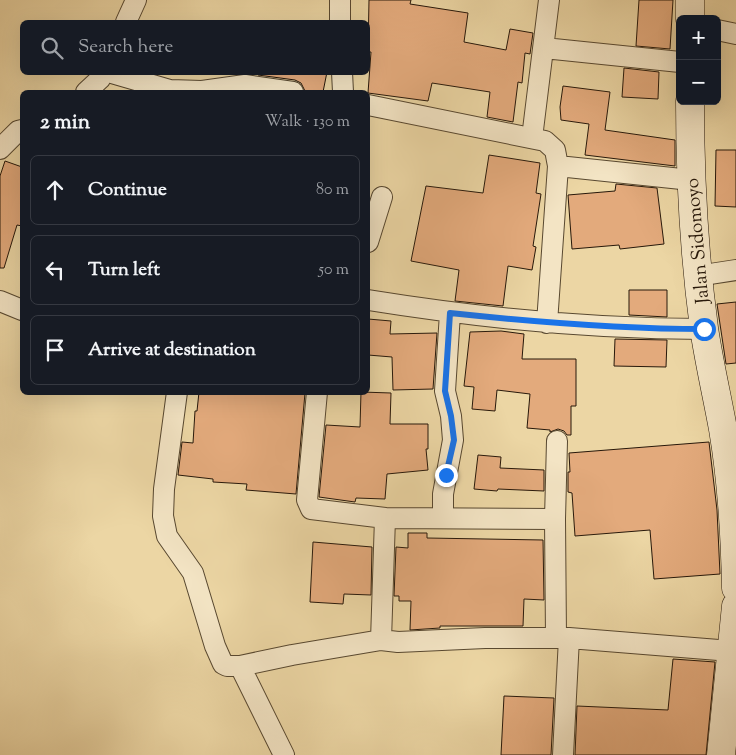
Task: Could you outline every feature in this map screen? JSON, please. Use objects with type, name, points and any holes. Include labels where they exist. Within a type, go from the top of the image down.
[{"type":"main road","points":[[690,0],[690,15]]},
{"type":"main road","name":"Jalan Sidomoyo","points":[[690,105],[691,180],[697,276],[708,359],[723,430],[732,501],[735,533],[736,588]]},
{"type":"main road","points":[[721,755],[732,697],[731,651],[736,606]]},
{"type":"street","points":[[127,20],[136,0]]},
{"type":"street","points":[[340,0],[340,20]]},
{"type":"street","points":[[532,138],[549,0]]},
{"type":"street","points":[[721,31],[736,34]]},
{"type":"street","points":[[544,48],[676,62]]},
{"type":"street","points":[[88,90],[102,75]]},
{"type":"street","points":[[118,75],[170,90]]},
{"type":"street","points":[[342,75],[343,90]]},
{"type":"street","points":[[224,90],[244,85],[279,90]]},
{"type":"street","points":[[370,105],[545,141],[555,150],[558,166],[547,323]]},
{"type":"street","points":[[0,150],[20,130]]},
{"type":"street","points":[[558,166],[691,180]]},
{"type":"street","points":[[370,234],[382,196]]},
{"type":"street","points":[[697,276],[736,270]]},
{"type":"street","points":[[370,300],[450,313],[547,323],[640,329],[704,329]]},
{"type":"street","points":[[0,301],[20,309]]},
{"type":"street","points":[[443,518],[443,494],[454,440],[445,391],[450,313]]},
{"type":"street","points":[[177,395],[164,488],[163,516],[167,536],[193,573],[214,646],[223,664],[227,666],[240,666],[381,640],[398,642],[475,638],[562,638],[731,651]]},
{"type":"street","points":[[317,395],[307,500],[311,509],[385,518],[555,519]]},
{"type":"street","points":[[557,441],[555,519],[562,638],[563,755]]},
{"type":"street","points":[[381,640],[385,518]]},
{"type":"street","points":[[240,666],[284,755]]},
{"type":"building","points":[[369,0],[411,0],[410,4],[468,13],[464,42],[506,50],[510,29],[533,33],[530,54],[525,53],[522,83],[518,82],[513,122],[487,117],[490,92],[432,83],[428,101],[370,93],[370,90],[368,90],[371,52]]},
{"type":"building","points":[[639,0],[673,0],[670,49],[636,46]]},
{"type":"building","points":[[624,68],[659,72],[658,99],[622,97]]},
{"type":"building","points":[[258,75],[326,75],[323,90],[304,90],[301,83],[295,80]]},
{"type":"building","points":[[563,86],[610,92],[605,130],[675,140],[675,166],[585,155],[589,124],[561,120],[560,107]]},
{"type":"building","points":[[716,150],[736,150],[736,207],[715,206]]},
{"type":"building","points":[[489,155],[540,163],[536,193],[541,194],[533,246],[536,247],[532,270],[508,266],[503,306],[455,301],[459,270],[411,261],[426,186],[483,193]]},
{"type":"building","points":[[5,161],[20,166],[20,226],[17,225],[4,268],[0,268],[0,176]]},
{"type":"building","points":[[616,184],[657,188],[664,244],[620,249],[619,245],[572,249],[568,195],[615,191]]},
{"type":"building","points":[[629,290],[667,290],[667,317],[629,315]]},
{"type":"building","points":[[736,302],[736,363],[726,364],[717,304]]},
{"type":"building","points":[[370,319],[391,321],[390,334],[437,333],[433,389],[393,390],[392,357],[370,355]]},
{"type":"building","points":[[501,331],[524,334],[522,359],[576,359],[576,406],[571,406],[571,435],[567,435],[564,431],[558,429],[550,432],[550,430],[527,428],[530,394],[497,390],[495,411],[472,409],[474,387],[464,386],[470,332]]},
{"type":"building","points":[[615,339],[667,340],[666,367],[614,366]]},
{"type":"building","points":[[370,392],[391,393],[390,424],[428,424],[428,449],[426,449],[428,470],[387,474],[385,499],[356,498],[355,502],[319,497],[326,425],[360,427],[361,395],[370,395]]},
{"type":"building","points":[[199,395],[305,395],[296,494],[246,490],[247,484],[213,482],[213,479],[178,475],[182,442],[193,443],[195,411],[197,411]]},
{"type":"building","points":[[709,442],[717,510],[720,574],[654,579],[650,530],[575,536],[572,493],[568,492],[569,453]]},
{"type":"building","points":[[478,455],[501,457],[500,468],[544,470],[544,491],[474,489]]},
{"type":"building","points":[[408,533],[427,533],[427,538],[543,540],[544,600],[524,599],[523,626],[440,626],[440,628],[410,630],[411,601],[399,601],[399,596],[394,596],[396,547],[408,548]]},
{"type":"building","points":[[313,542],[372,547],[371,595],[344,594],[343,604],[310,602]]},
{"type":"building","points":[[673,659],[715,662],[706,755],[575,755],[577,706],[668,710]]},
{"type":"building","points":[[504,696],[554,698],[551,755],[501,755]]},
{"type":"route","points":[[446,475],[454,440],[445,391],[450,313],[547,323],[640,329],[704,329]]}]
